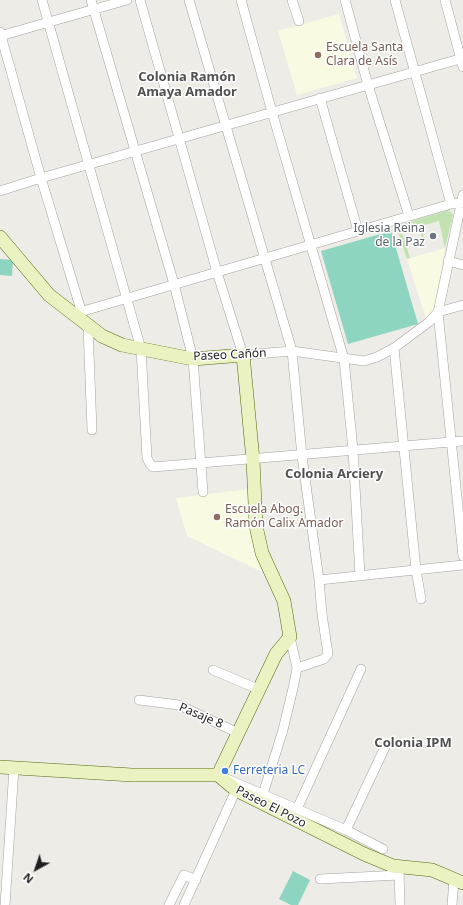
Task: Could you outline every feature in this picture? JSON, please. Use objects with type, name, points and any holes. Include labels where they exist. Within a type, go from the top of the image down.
[{"type":"street","points":[[42,0],[47,23],[141,349],[147,458],[150,464],[153,467],[200,464],[463,441]]},
{"type":"street","points":[[91,0],[174,284],[193,359],[203,492]]},
{"type":"street","points":[[127,0],[0,35],[41,178],[77,312],[462,200],[459,231],[448,261],[438,312],[463,556]]},
{"type":"street","points":[[140,0],[217,272],[243,355],[253,460],[256,526],[262,553],[284,601],[297,668],[283,730],[263,794]]},
{"type":"street","points":[[189,0],[263,258],[292,351],[302,456],[328,654],[324,659],[297,668]]},
{"type":"street","points":[[241,0],[344,359],[354,450],[360,576]]},
{"type":"street","points":[[292,0],[298,20]]},
{"type":"street","points":[[345,0],[368,85],[409,216]]},
{"type":"street","points":[[395,0],[416,71],[451,204]]},
{"type":"street","points":[[0,191],[320,98],[416,71],[462,61],[445,0]]},
{"type":"street","points":[[320,98],[358,231]]},
{"type":"street","name":"Paseo Cañón","points":[[0,237],[49,295],[77,312],[88,326],[122,345],[193,359],[292,351],[364,361],[378,357],[394,348],[429,322],[438,312],[463,305]]},
{"type":"street","points":[[448,261],[463,265]]},
{"type":"street","points":[[88,326],[92,430]]},
{"type":"street","points":[[394,348],[416,570],[421,598]]},
{"type":"street","points":[[319,580],[463,565]]},
{"type":"street","points":[[218,775],[276,654],[290,637]]},
{"type":"street","points":[[297,809],[362,669]]},
{"type":"street","points":[[213,670],[258,689]]},
{"type":"street","name":"Pasaje 8","points":[[139,700],[179,705],[238,733]]},
{"type":"street","points":[[346,830],[385,747]]},
{"type":"street","points":[[0,768],[132,775],[218,775],[346,830],[383,849]]},
{"type":"street","points":[[5,905],[14,768]]},
{"type":"street","name":"Paseo El Pozo","points":[[218,775],[236,790],[399,870],[432,870],[458,881]]},
{"type":"street","points":[[184,905],[236,790]]},
{"type":"street","points":[[320,879],[399,870],[400,905]]},
{"type":"street","points":[[170,905],[184,875],[196,880]]},
{"type":"street","points":[[452,905],[458,881]]},
{"type":"shaded area","name":"Escuela Santa Clara de Asís","points":[[339,14],[357,78],[297,95],[278,31]]},
{"type":"shaded area","points":[[445,248],[434,310],[426,319],[407,259]]},
{"type":"shaded area","name":"Escuela Abog. Ramón Calix Amador","points":[[249,489],[254,539],[262,572],[187,536],[176,498]]},
{"type":"green space","points":[[449,210],[453,215],[445,248],[439,221],[421,226],[425,242],[423,242],[418,225],[401,229],[410,258],[407,259],[396,226]]},
{"type":"green space","points":[[391,231],[418,324],[348,344],[321,251]]},
{"type":"green space","points":[[0,259],[13,260],[12,276],[0,275]]},
{"type":"green space","points":[[293,871],[310,880],[298,905],[291,905],[279,899]]},
{"type":"place","name":"Escuela Santa Clara de Asís","points":[[318,55]]},
{"type":"place","name":"Iglesia Reina de la Paz","points":[[433,236]]},
{"type":"place","name":"Escuela Abog. Ramón Calix Amador","points":[[217,517]]},
{"type":"place","name":"Ferreteria LC","points":[[225,771]]},
{"type":"district","name":"Colonia Ramón Amaya Amador","points":[[187,84]]},
{"type":"district","name":"Colonia Arciery","points":[[334,474]]},
{"type":"district","name":"Colonia IPM","points":[[413,743]]}]
